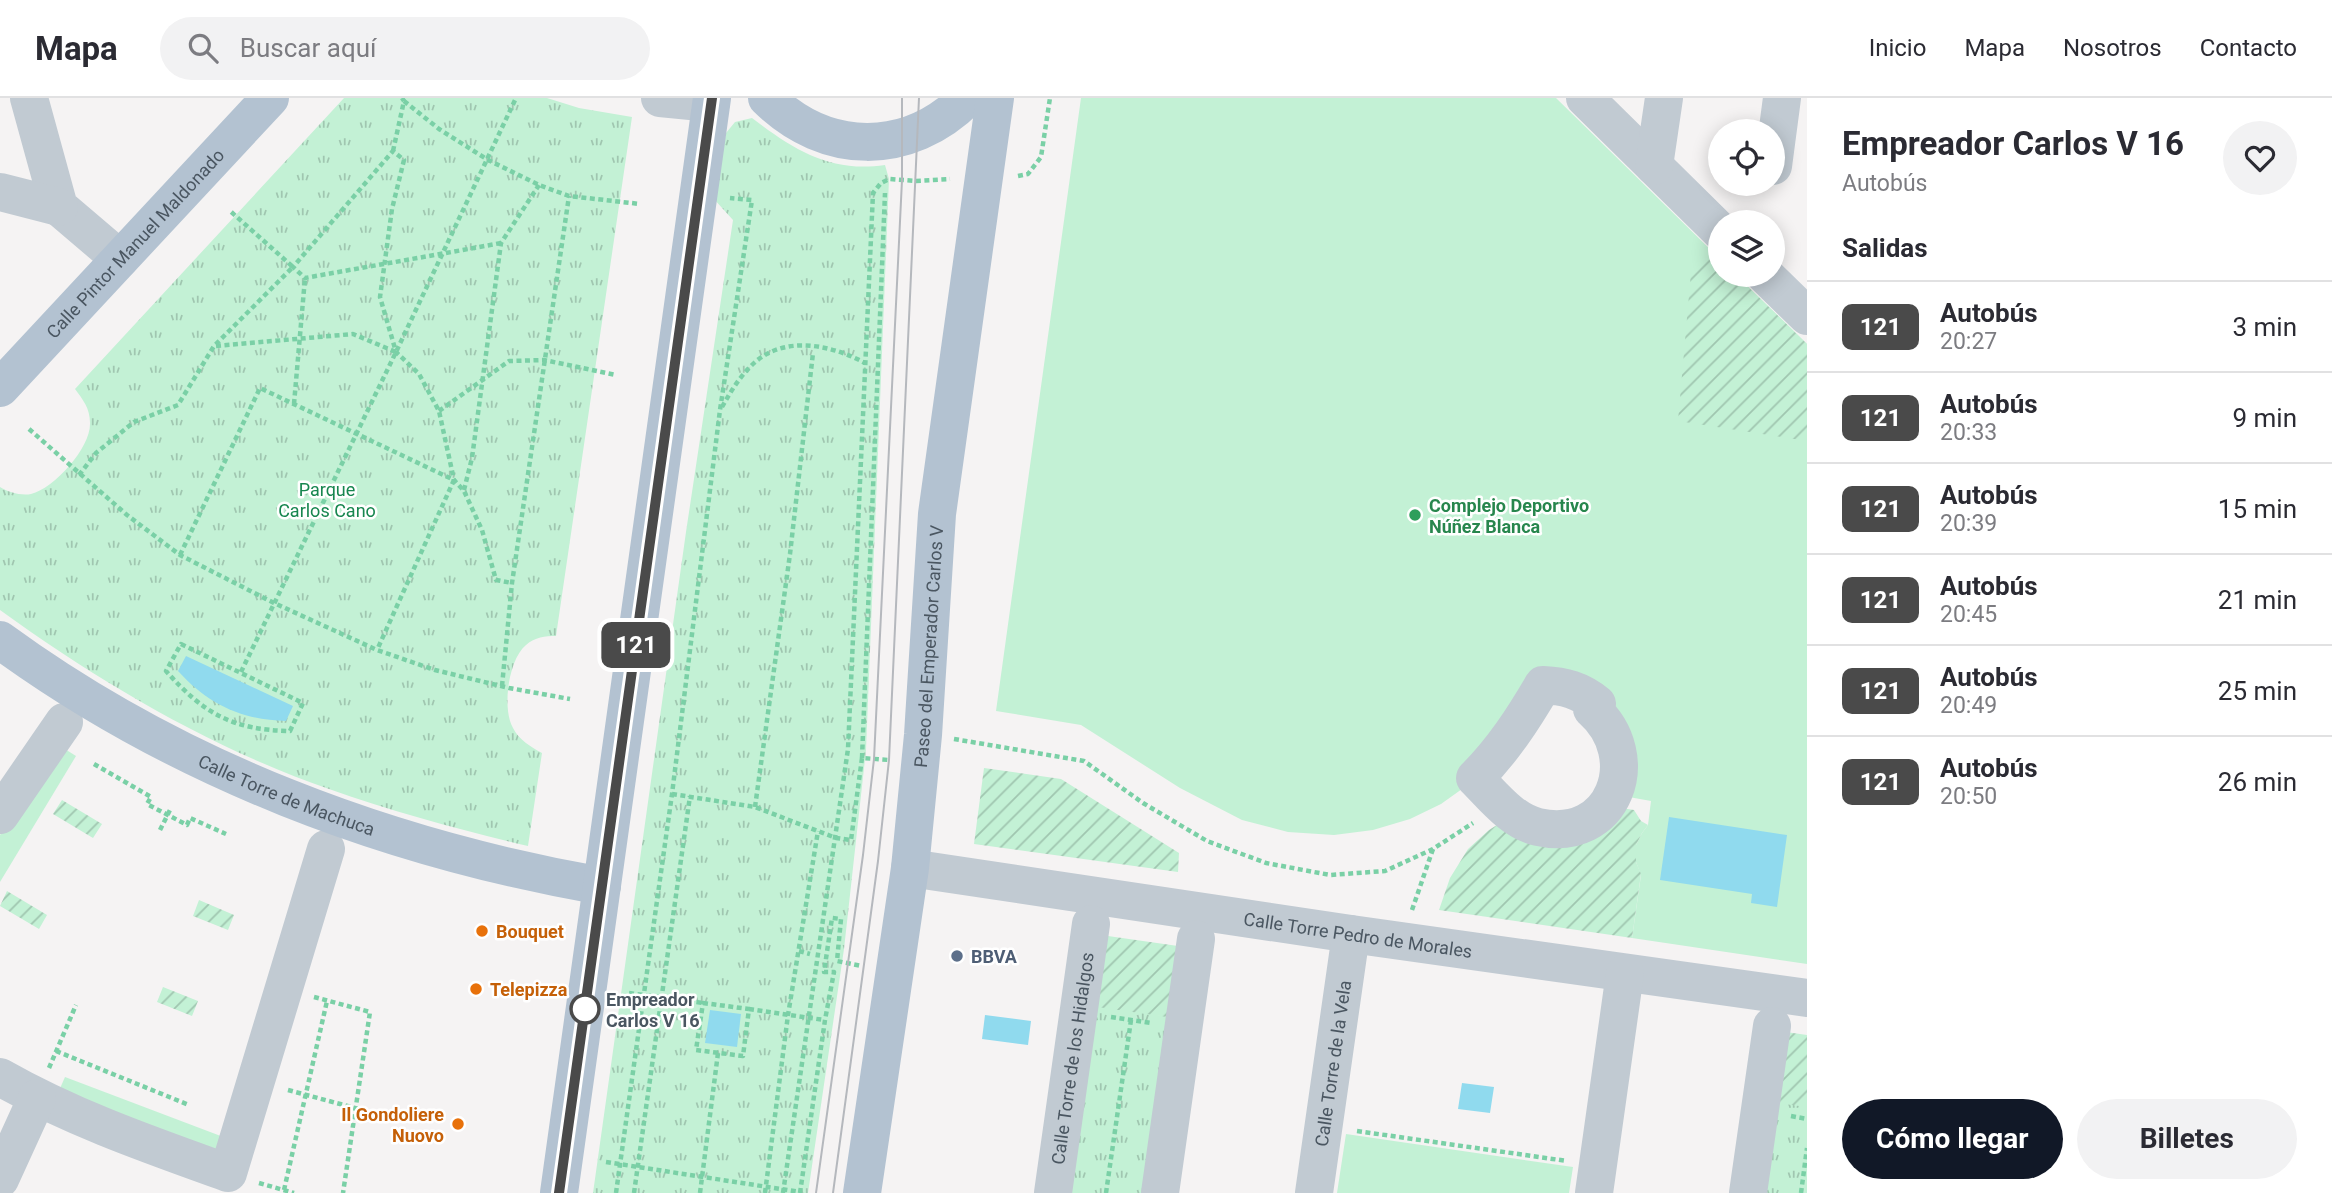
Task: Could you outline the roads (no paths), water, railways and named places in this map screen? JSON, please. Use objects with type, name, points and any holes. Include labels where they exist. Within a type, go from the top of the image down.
[{"type":"main road","name":"Calle Pintor Manuel Maldonado","points":[[0,388],[270,98]]},
{"type":"main road","points":[[766,98],[785,115],[805,127],[827,136],[867,142],[891,140],[918,133],[952,113],[967,98]]},
{"type":"main road","name":"Paseo del Emperador Carlos V","points":[[862,1193],[910,868],[923,735],[937,514],[995,98]]},
{"type":"main road","points":[[559,1193],[712,100]]},
{"type":"main road","name":"Calle Torre de Machuca","points":[[0,640],[80,696],[158,739],[248,783],[326,814],[444,851],[543,876],[602,886]]},
{"type":"street","points":[[29,98],[59,207]]},
{"type":"street","points":[[660,98],[712,100]]},
{"type":"street","points":[[1585,98],[1623,115],[1654,166],[1708,219]]},
{"type":"street","points":[[1654,166],[1664,98]]},
{"type":"street","points":[[1758,119],[1761,98]]},
{"type":"street","points":[[1779,119],[1782,98]]},
{"type":"street","points":[[0,192],[59,207],[120,259]]},
{"type":"street","points":[[1777,287],[1807,316]]},
{"type":"street","points":[[0,815],[64,722]]},
{"type":"street","points":[[0,1077],[37,1098],[132,1139],[228,1173],[326,849]]},
{"type":"street","name":"Calle Torre Pedro de Morales","points":[[910,868],[1807,998]]},
{"type":"street","name":"Calle Torre de los Hidalgos","points":[[1053,1193],[1091,924]]},
{"type":"street","name":"Calle Torre de la Vela","points":[[1314,1193],[1351,934]]},
{"type":"street","points":[[1160,1193],[1196,939]]},
{"type":"street","points":[[1586,1178],[1625,973]]},
{"type":"street","points":[[1748,1193],[1772,1026]]},
{"type":"street","points":[[0,1179],[37,1098]]},
{"type":"water","points":[[186,656],[293,706],[286,721],[254,717],[213,701],[178,671]]},
{"type":"water","points":[[1669,817],[1787,835],[1777,907],[1751,903],[1752,894],[1660,880]]},
{"type":"water","points":[[710,1010],[741,1014],[737,1047],[705,1043]]},
{"type":"water","points":[[985,1015],[1031,1021],[1028,1045],[982,1039]]},
{"type":"water","points":[[1462,1083],[1494,1087],[1490,1113],[1458,1109]]},
{"type":"tram line","points":[[816,1193],[874,759],[902,180],[902,98]]},
{"type":"tram line","points":[[833,1193],[889,760],[919,98]]},
{"type":"place","name":"Complejo Deportivo Núñez Blanca","points":[[1415,515]]},
{"type":"place","name":"Bouquet","points":[[482,931]]},
{"type":"place","name":"BBVA","points":[[957,956]]},
{"type":"place","name":"Telepizza","points":[[476,989]]},
{"type":"place","name":"Empreador Carlos V 16","points":[[585,1009]]},
{"type":"place","name":"Il Gondoliere Nuovo","points":[[458,1124]]},
{"type":"park label","name":"Parque Carlos Cano","points":[[327,499]]}]
